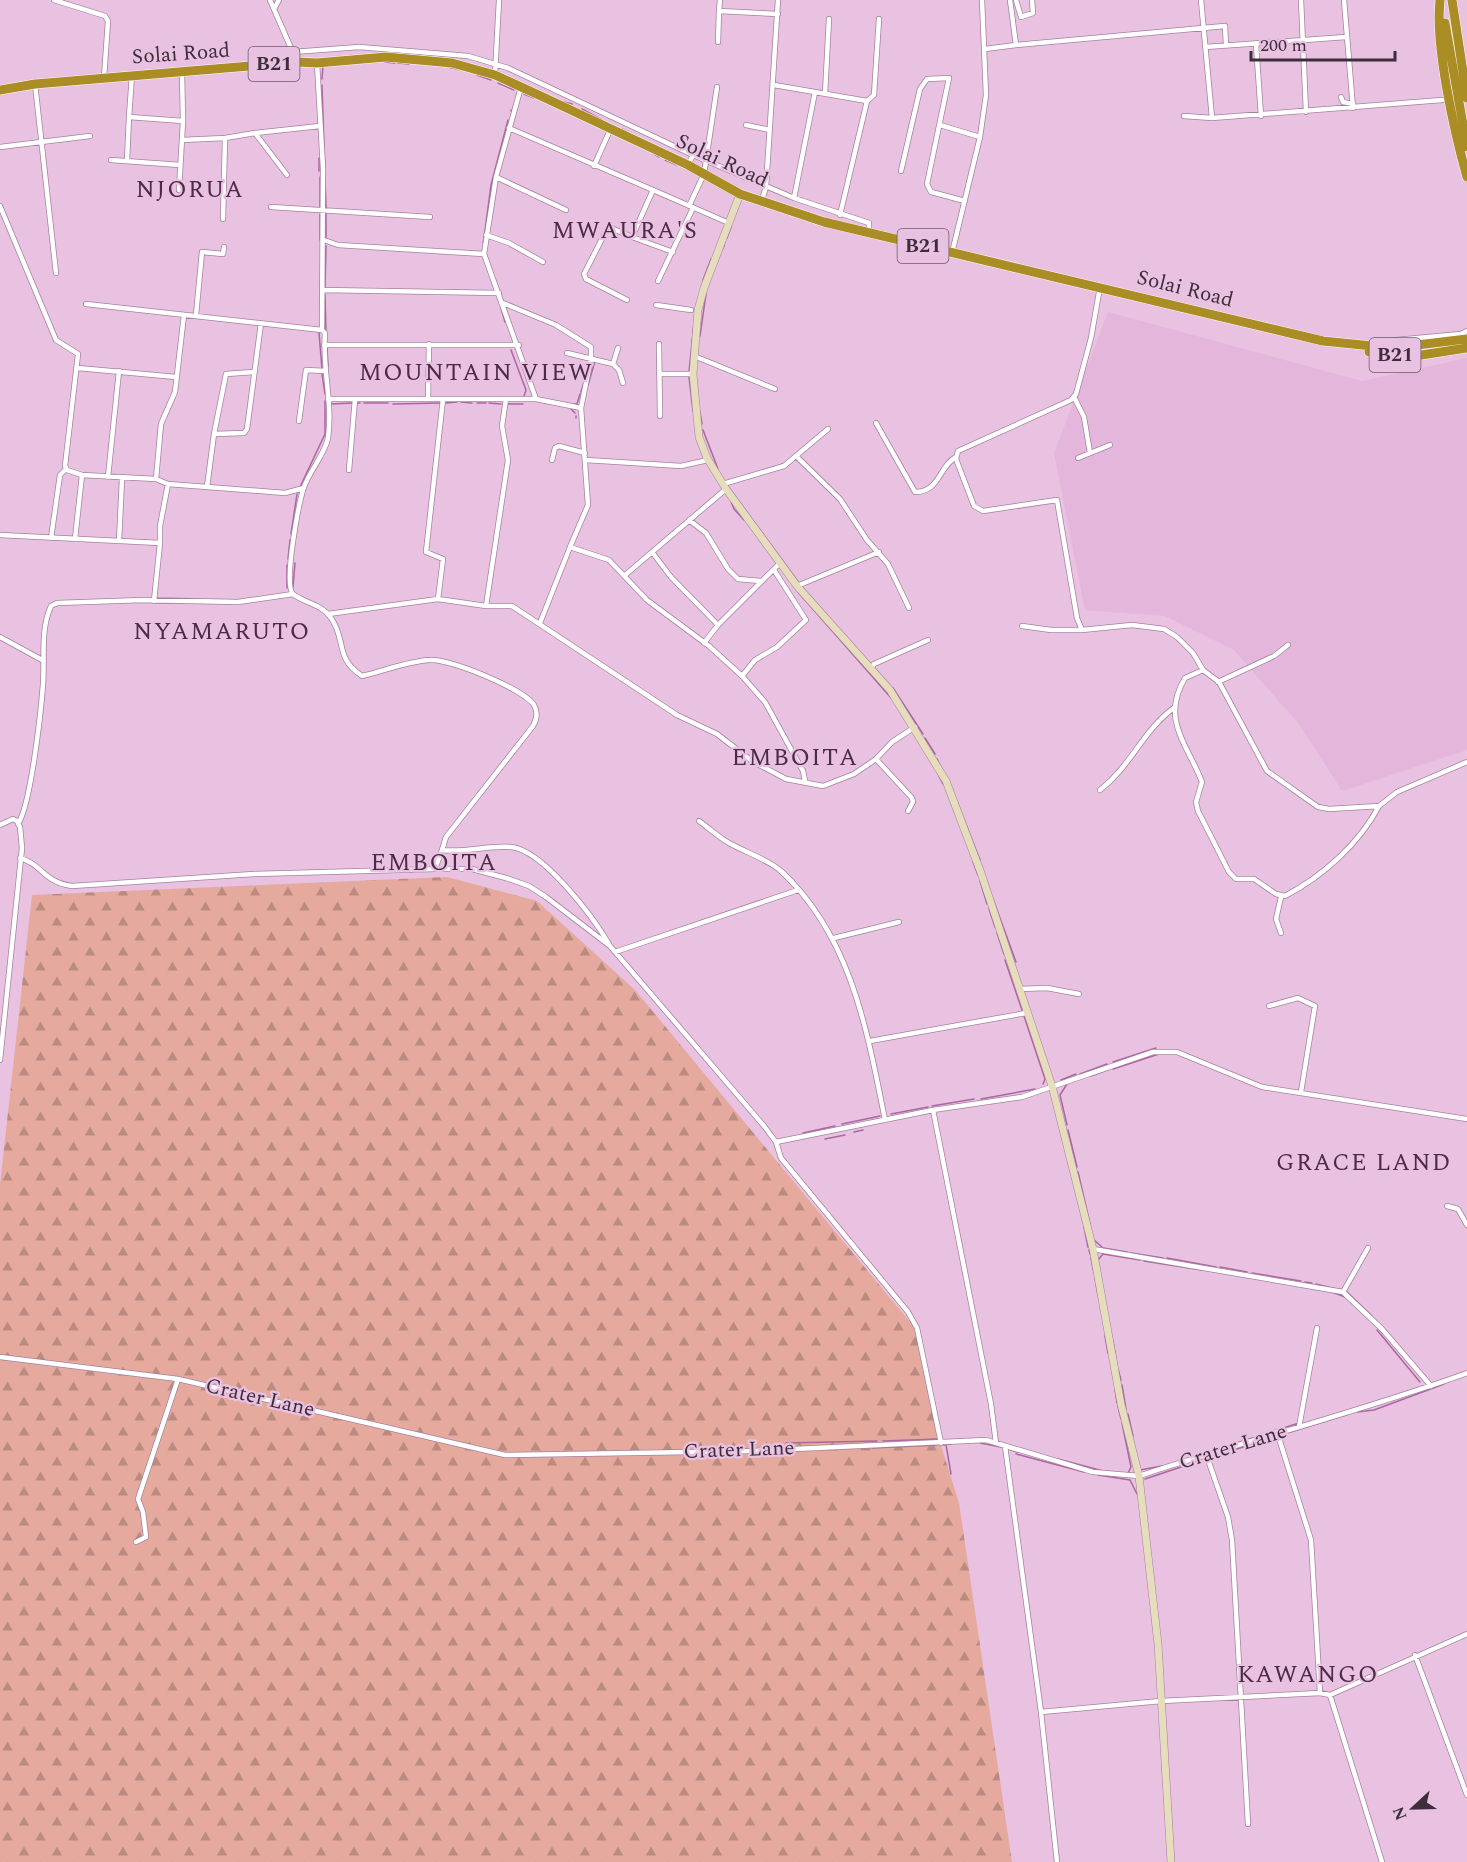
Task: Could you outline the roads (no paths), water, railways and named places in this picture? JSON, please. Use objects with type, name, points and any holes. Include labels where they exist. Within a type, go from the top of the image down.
[{"type":"highway","points":[[1441,0],[1451,29],[1467,98]]},
{"type":"highway","points":[[1441,0],[1441,43],[1452,114],[1467,177]]},
{"type":"highway","points":[[1452,0],[1451,29],[1467,147]]},
{"type":"highway","points":[[1457,0],[1467,65]]},
{"type":"highway","name":"Solai Road","points":[[0,90],[35,84],[132,75],[182,74],[295,57],[317,63],[368,57],[405,57],[452,63],[495,75],[688,165],[740,194],[824,222],[1323,341],[1392,348],[1467,339]]},
{"type":"highway","name":"B21","points":[[1323,341],[1361,351],[1407,356],[1467,348]]},
{"type":"street","points":[[54,0],[105,16],[108,21],[104,78]]},
{"type":"street","points":[[270,0],[295,57],[359,47],[393,48],[468,56],[519,73],[766,187],[840,215],[869,223],[869,233]]},
{"type":"street","points":[[274,9],[279,0]]},
{"type":"street","points":[[495,75],[499,0]]},
{"type":"street","points":[[717,42],[720,0]]},
{"type":"street","points":[[762,200],[766,187],[778,0]]},
{"type":"street","points":[[952,253],[980,137],[986,95],[982,0]]},
{"type":"street","points":[[1010,0],[1016,45]]},
{"type":"street","points":[[1016,0],[1021,17],[1033,13],[1032,0]]},
{"type":"street","points":[[1201,0],[1212,118]]},
{"type":"street","points":[[1301,0],[1306,112]]},
{"type":"street","points":[[1344,0],[1353,106]]},
{"type":"street","points":[[719,11],[778,14]]},
{"type":"street","points":[[825,94],[829,19]]},
{"type":"street","points":[[840,215],[867,100],[874,95],[879,19]]},
{"type":"street","points":[[985,49],[1225,26],[1226,45]]},
{"type":"street","points":[[1205,47],[1346,37]]},
{"type":"street","points":[[1256,44],[1261,116]]},
{"type":"street","points":[[293,594],[290,586],[291,561],[304,488],[328,438],[325,333],[322,330],[324,240],[317,63]]},
{"type":"street","points":[[179,190],[183,121],[182,74]]},
{"type":"street","points":[[127,162],[132,75]]},
{"type":"street","points":[[901,171],[920,89],[927,79],[945,77],[950,81],[928,188],[931,192],[965,201]]},
{"type":"street","points":[[35,84],[56,273]]},
{"type":"street","points":[[774,85],[867,100]]},
{"type":"street","points":[[521,87],[496,177],[484,254],[519,345],[536,399]]},
{"type":"street","points":[[658,281],[673,252],[704,174],[717,87]]},
{"type":"street","points":[[794,198],[815,92]]},
{"type":"street","points":[[1341,97],[1342,102],[1353,106]]},
{"type":"street","points":[[1184,116],[1212,118],[1261,116],[1353,106],[1442,100]]},
{"type":"street","points":[[129,117],[183,121]]},
{"type":"street","points":[[746,125],[770,130]]},
{"type":"street","points":[[940,125],[980,137]]},
{"type":"street","points":[[182,140],[225,138],[320,126]]},
{"type":"street","points":[[509,128],[729,223]]},
{"type":"street","points":[[594,166],[611,128]]},
{"type":"street","points":[[255,133],[287,175]]},
{"type":"street","points":[[0,147],[90,136]]},
{"type":"street","points":[[223,219],[225,138]]},
{"type":"street","points":[[688,165],[693,154]]},
{"type":"street","points":[[111,160],[180,165]]},
{"type":"street","points":[[496,177],[566,210]]},
{"type":"street","points":[[632,237],[653,190]]},
{"type":"street","points":[[740,194],[704,288],[693,356],[699,437],[708,460],[780,563],[797,586],[890,690],[915,727],[946,781],[981,873],[1052,1086],[1094,1249],[1121,1404],[1139,1476],[1149,1550],[1171,1862]]},
{"type":"street","points":[[0,206],[56,340],[64,347],[77,352],[78,368],[66,469],[60,475],[51,538]]},
{"type":"street","points":[[271,207],[430,217]]},
{"type":"street","points":[[627,300],[584,277],[608,229],[611,228],[673,252]]},
{"type":"street","points":[[486,235],[509,243],[543,262]]},
{"type":"street","points":[[324,240],[338,245],[484,254]]},
{"type":"street","points":[[196,315],[202,252],[223,254],[224,247]]},
{"type":"street","points":[[1082,630],[1077,618],[1057,500],[979,511],[974,506],[956,458],[959,449],[1067,404],[1074,397],[1091,338],[1100,286]]},
{"type":"street","points":[[324,290],[499,293]]},
{"type":"street","points":[[503,303],[556,325],[591,346],[591,358],[581,408],[588,505],[540,623]]},
{"type":"street","points":[[86,304],[322,330]]},
{"type":"street","points":[[656,305],[692,309]]},
{"type":"street","points":[[156,479],[161,424],[175,392],[184,315]]},
{"type":"street","points":[[214,434],[244,433],[247,429],[261,323]]},
{"type":"street","points":[[1396,340],[1461,334],[1467,331]]},
{"type":"street","points":[[428,399],[429,344]]},
{"type":"street","points":[[659,344],[660,416]]},
{"type":"street","points":[[324,345],[519,345]]},
{"type":"street","points":[[613,364],[618,348]]},
{"type":"street","points":[[567,353],[613,364],[619,370],[623,383]]},
{"type":"street","points":[[693,356],[775,388]]},
{"type":"street","points":[[78,368],[176,377]]},
{"type":"street","points":[[299,421],[306,370],[325,371]]},
{"type":"street","points":[[108,477],[119,371]]},
{"type":"street","points":[[207,487],[214,434],[226,374],[254,372]]},
{"type":"street","points":[[659,374],[693,374]]},
{"type":"street","points":[[1074,397],[1084,417],[1090,453]]},
{"type":"street","points":[[328,399],[536,399],[581,408]]},
{"type":"street","points":[[349,470],[355,399]]},
{"type":"street","points":[[438,599],[443,559],[426,552],[443,399]]},
{"type":"street","points":[[486,606],[508,460],[502,426],[506,399]]},
{"type":"street","points":[[876,423],[915,492],[923,492],[940,479],[947,463],[956,458]]},
{"type":"street","points":[[624,576],[725,486],[784,466],[828,429]]},
{"type":"street","points":[[1078,458],[1110,445]]},
{"type":"street","points":[[552,460],[555,448],[559,446],[585,453]]},
{"type":"street","points":[[796,456],[840,499],[867,540],[879,552],[909,608]]},
{"type":"street","points":[[586,460],[681,466],[708,460]]},
{"type":"street","points":[[66,469],[82,475],[122,479],[156,479],[168,484],[285,494],[304,488]]},
{"type":"street","points":[[75,539],[82,475]]},
{"type":"street","points":[[119,541],[122,479]]},
{"type":"street","points":[[154,601],[160,526],[168,484]]},
{"type":"street","points":[[689,520],[706,533],[728,569],[738,579],[761,581]]},
{"type":"street","points":[[0,535],[160,543]]},
{"type":"street","points":[[570,547],[597,554],[609,561],[647,600],[704,643],[742,676],[765,702],[803,771],[805,781]]},
{"type":"street","points":[[652,552],[671,577],[718,625]]},
{"type":"street","points":[[797,586],[879,552]]},
{"type":"street","points":[[704,643],[718,625],[780,563]]},
{"type":"street","points":[[742,676],[755,660],[777,647],[806,620],[774,570]]},
{"type":"street","points":[[18,824],[26,802],[34,758],[48,614],[57,603],[238,602],[293,594],[328,614],[348,666],[362,676],[433,660],[455,664],[480,675],[522,694],[534,705],[537,712],[533,726],[446,837],[435,869]]},
{"type":"street","points":[[328,614],[438,599],[486,606],[512,606],[677,715],[717,734],[752,761],[786,779],[823,786],[854,774],[876,759],[892,742],[915,727]]},
{"type":"street","points":[[1022,626],[1051,630],[1082,630],[1132,625],[1164,629],[1189,648],[1203,670],[1218,681],[1270,774],[1323,809],[1378,806]]},
{"type":"street","points":[[0,637],[44,661]]},
{"type":"street","points":[[871,669],[874,664],[928,640]]},
{"type":"street","points":[[1218,681],[1274,656],[1288,645]]},
{"type":"street","points":[[1100,790],[1127,766],[1146,733],[1175,707],[1185,678],[1203,670]]},
{"type":"street","points":[[1175,707],[1183,747],[1202,782],[1196,802],[1198,811],[1229,872],[1236,879],[1254,879],[1281,897]]},
{"type":"street","points":[[876,759],[912,798],[914,802],[908,811]]},
{"type":"street","points":[[1281,933],[1276,918],[1281,897],[1308,883],[1333,863],[1370,823],[1378,806],[1397,792],[1467,762]]},
{"type":"street","points":[[0,825],[13,819],[18,824],[21,835],[13,953],[0,1059]]},
{"type":"street","points":[[699,821],[726,842],[779,870],[812,903],[834,939],[848,971],[870,1041],[885,1120]]},
{"type":"street","points":[[442,850],[461,853],[511,847],[524,850],[564,886],[592,918],[610,946],[776,1142],[781,1158],[914,1320],[941,1443]]},
{"type":"street","points":[[20,858],[28,861],[51,881],[72,886],[254,874],[472,869],[530,886],[610,946]]},
{"type":"street","points":[[615,952],[798,890]]},
{"type":"street","points":[[834,939],[898,922]]},
{"type":"street","points":[[1018,989],[1047,988],[1079,994]]},
{"type":"street","points":[[1269,1006],[1298,998],[1315,1006],[1301,1092]]},
{"type":"street","points":[[870,1041],[1026,1013]]},
{"type":"street","points":[[776,1142],[933,1110],[1022,1097],[1165,1050],[1177,1052],[1262,1087],[1467,1119]]},
{"type":"street","points":[[933,1110],[992,1404],[996,1443]]},
{"type":"street","points":[[1447,1206],[1458,1209],[1467,1225]]},
{"type":"street","points":[[1343,1292],[1368,1248]]},
{"type":"street","points":[[1094,1249],[1343,1292],[1382,1329],[1431,1386]]},
{"type":"street","points":[[1299,1428],[1317,1328]]},
{"type":"street","name":"Crater Lane","points":[[0,1357],[178,1379],[505,1455],[753,1451],[986,1440],[1096,1473],[1139,1476],[1277,1432],[1299,1428],[1431,1386],[1467,1372]]},
{"type":"street","points":[[136,1542],[146,1538],[143,1512],[138,1499],[178,1379]]},
{"type":"street","points":[[1277,1432],[1311,1540],[1320,1693]]},
{"type":"street","points":[[1005,1446],[1041,1712],[1057,1862]]},
{"type":"street","points":[[1206,1454],[1223,1500],[1232,1540],[1248,1824]]},
{"type":"street","points":[[1041,1712],[1161,1701],[1320,1693],[1330,1695],[1415,1655],[1467,1634]]},
{"type":"street","points":[[1415,1655],[1467,1795]]},
{"type":"street","points":[[1330,1695],[1382,1862]]},
{"type":"waterway","points":[[385,62],[395,63]]},
{"type":"waterway","points":[[398,63],[409,64]]},
{"type":"waterway","points":[[322,79],[323,66]]},
{"type":"waterway","points":[[448,67],[462,70]]},
{"type":"waterway","points":[[477,75],[491,80]]},
{"type":"waterway","points":[[498,83],[514,90]]},
{"type":"waterway","points":[[322,85],[326,208]]},
{"type":"waterway","points":[[524,94],[534,98]]},
{"type":"waterway","points":[[564,102],[572,104]]},
{"type":"waterway","points":[[582,109],[602,120]]},
{"type":"waterway","points":[[484,238],[491,185],[508,120]]},
{"type":"waterway","points":[[622,129],[629,133]]},
{"type":"waterway","points":[[654,154],[659,157]]},
{"type":"waterway","points":[[319,158],[319,171]]},
{"type":"waterway","points":[[665,160],[677,165]]},
{"type":"waterway","points":[[320,177],[320,208]]},
{"type":"waterway","points":[[326,213],[326,239]]},
{"type":"waterway","points":[[320,214],[320,240]]},
{"type":"waterway","points":[[727,238],[731,227]]},
{"type":"waterway","points":[[325,288],[326,246]]},
{"type":"waterway","points":[[721,252],[724,246]]},
{"type":"waterway","points":[[703,280],[711,259]]},
{"type":"waterway","points":[[700,336],[706,294]]},
{"type":"waterway","points":[[325,295],[326,331]]},
{"type":"waterway","points":[[501,308],[505,322]]},
{"type":"waterway","points":[[689,372],[694,323]]},
{"type":"waterway","points":[[319,333],[322,369]]},
{"type":"waterway","points":[[327,348],[328,366]]},
{"type":"waterway","points":[[511,350],[526,390],[524,396]]},
{"type":"waterway","points":[[588,385],[595,361]]},
{"type":"waterway","points":[[322,374],[325,394]]},
{"type":"waterway","points":[[689,377],[693,411]]},
{"type":"waterway","points":[[581,392],[584,382]]},
{"type":"waterway","points":[[574,404],[577,404],[580,394]]},
{"type":"waterway","points":[[300,487],[325,434],[325,401]]},
{"type":"waterway","points":[[446,403],[457,402]]},
{"type":"waterway","points":[[461,402],[472,403]]},
{"type":"waterway","points":[[331,404],[353,403]]},
{"type":"waterway","points":[[364,403],[388,403]]},
{"type":"waterway","points":[[393,404],[440,403]]},
{"type":"waterway","points":[[477,403],[486,403]]},
{"type":"waterway","points":[[489,403],[501,404]]},
{"type":"waterway","points":[[508,404],[523,404]]},
{"type":"waterway","points":[[571,409],[575,413]]},
{"type":"waterway","points":[[700,412],[702,424]]},
{"type":"waterway","points":[[703,430],[718,469]]},
{"type":"waterway","points":[[727,485],[799,583]]},
{"type":"waterway","points":[[291,534],[297,494]]},
{"type":"waterway","points":[[730,499],[734,509],[744,520]]},
{"type":"waterway","points":[[288,559],[290,540]]},
{"type":"waterway","points":[[293,587],[295,563]]},
{"type":"waterway","points":[[287,565],[287,588]]},
{"type":"waterway","points":[[798,592],[892,699]]},
{"type":"waterway","points":[[893,688],[923,734]]},
{"type":"waterway","points":[[925,738],[935,754]]},
{"type":"waterway","points":[[937,759],[942,769]]},
{"type":"waterway","points":[[937,772],[943,784]]},
{"type":"waterway","points":[[952,789],[980,860]]},
{"type":"waterway","points":[[973,862],[978,875]]},
{"type":"waterway","points":[[980,881],[987,904]]},
{"type":"waterway","points":[[993,899],[1016,962]]},
{"type":"waterway","points":[[989,909],[995,927]]},
{"type":"waterway","points":[[997,933],[1004,954]]},
{"type":"waterway","points":[[1005,960],[1022,1010]]},
{"type":"waterway","points":[[1024,1016],[1045,1079],[1043,1084]]},
{"type":"waterway","points":[[1113,1062],[1156,1048]]},
{"type":"waterway","points":[[1113,1069],[1159,1054]]},
{"type":"waterway","points":[[1080,1074],[1107,1064]]},
{"type":"waterway","points":[[1091,1076],[1110,1069]]},
{"type":"waterway","points":[[1061,1080],[1076,1074]]},
{"type":"waterway","points":[[1067,1084],[1060,1095],[1067,1125]]},
{"type":"waterway","points":[[981,1099],[1035,1089]]},
{"type":"waterway","points":[[932,1106],[974,1099]]},
{"type":"waterway","points":[[891,1114],[928,1107]]},
{"type":"waterway","points":[[842,1124],[880,1116]]},
{"type":"waterway","points":[[803,1133],[835,1126]]},
{"type":"waterway","points":[[854,1132],[863,1130]]},
{"type":"waterway","points":[[1068,1130],[1077,1167]]},
{"type":"waterway","points":[[825,1139],[845,1135]]},
{"type":"waterway","points":[[1078,1172],[1090,1224]]},
{"type":"waterway","points":[[1084,1227],[1088,1247]]},
{"type":"waterway","points":[[1094,1240],[1102,1247]]},
{"type":"waterway","points":[[1103,1248],[1127,1252]]},
{"type":"waterway","points":[[1089,1250],[1090,1254]]},
{"type":"waterway","points":[[1131,1253],[1163,1258]]},
{"type":"waterway","points":[[1098,1260],[1103,1254],[1140,1260]]},
{"type":"waterway","points":[[1091,1258],[1094,1273]]},
{"type":"waterway","points":[[1167,1258],[1216,1267]]},
{"type":"waterway","points":[[1144,1261],[1202,1270]]},
{"type":"waterway","points":[[1220,1267],[1247,1272]]},
{"type":"waterway","points":[[1252,1273],[1301,1281]]},
{"type":"waterway","points":[[1095,1278],[1098,1295]]},
{"type":"waterway","points":[[1305,1282],[1312,1283]]},
{"type":"waterway","points":[[1316,1284],[1336,1289]]},
{"type":"waterway","points":[[1332,1292],[1345,1297]]},
{"type":"waterway","points":[[1347,1292],[1372,1316]]},
{"type":"waterway","points":[[1377,1330],[1420,1382]]},
{"type":"waterway","points":[[1105,1336],[1108,1353]]},
{"type":"waterway","points":[[1113,1341],[1117,1365]]},
{"type":"waterway","points":[[1118,1369],[1121,1380]]},
{"type":"waterway","points":[[1357,1412],[1374,1410],[1444,1384]]},
{"type":"waterway","points":[[1122,1385],[1126,1409]]},
{"type":"waterway","points":[[1115,1389],[1117,1403]]},
{"type":"waterway","points":[[1118,1406],[1121,1419]]},
{"type":"waterway","points":[[1128,1414],[1133,1436]]},
{"type":"waterway","points":[[1284,1434],[1349,1414]]},
{"type":"waterway","points":[[1122,1423],[1131,1467],[1128,1473]]},
{"type":"waterway","points":[[1215,1450],[1299,1423]]},
{"type":"waterway","points":[[1210,1457],[1277,1437]]},
{"type":"waterway","points":[[883,1441],[938,1439]]},
{"type":"waterway","points":[[786,1443],[877,1441]]},
{"type":"waterway","points":[[980,1443],[1001,1447]]},
{"type":"waterway","points":[[943,1445],[951,1444]]},
{"type":"waterway","points":[[872,1448],[936,1445]]},
{"type":"waterway","points":[[946,1445],[951,1474]]},
{"type":"waterway","points":[[1009,1449],[1017,1452]]},
{"type":"waterway","points":[[1016,1454],[1084,1472]]},
{"type":"waterway","points":[[1058,1459],[1103,1471]]},
{"type":"waterway","points":[[1145,1479],[1205,1459]]},
{"type":"waterway","points":[[1140,1470],[1162,1466]]},
{"type":"waterway","points":[[1098,1475],[1130,1480],[1137,1494]]},
{"type":"district","name":"NJORUA","points":[[190,190]]},
{"type":"district","name":"MWAURA'S","points":[[625,231]]},
{"type":"district","name":"MOUNTAIN VIEW","points":[[476,373]]},
{"type":"district","name":"NYAMARUTO","points":[[222,632]]},
{"type":"district","name":"EMBOITA","points":[[795,758]]},
{"type":"district","name":"EMBOITA","points":[[434,863]]},
{"type":"district","name":"GRACE LAND","points":[[1364,1163]]},
{"type":"district","name":"KAWANGO","points":[[1308,1675]]}]
